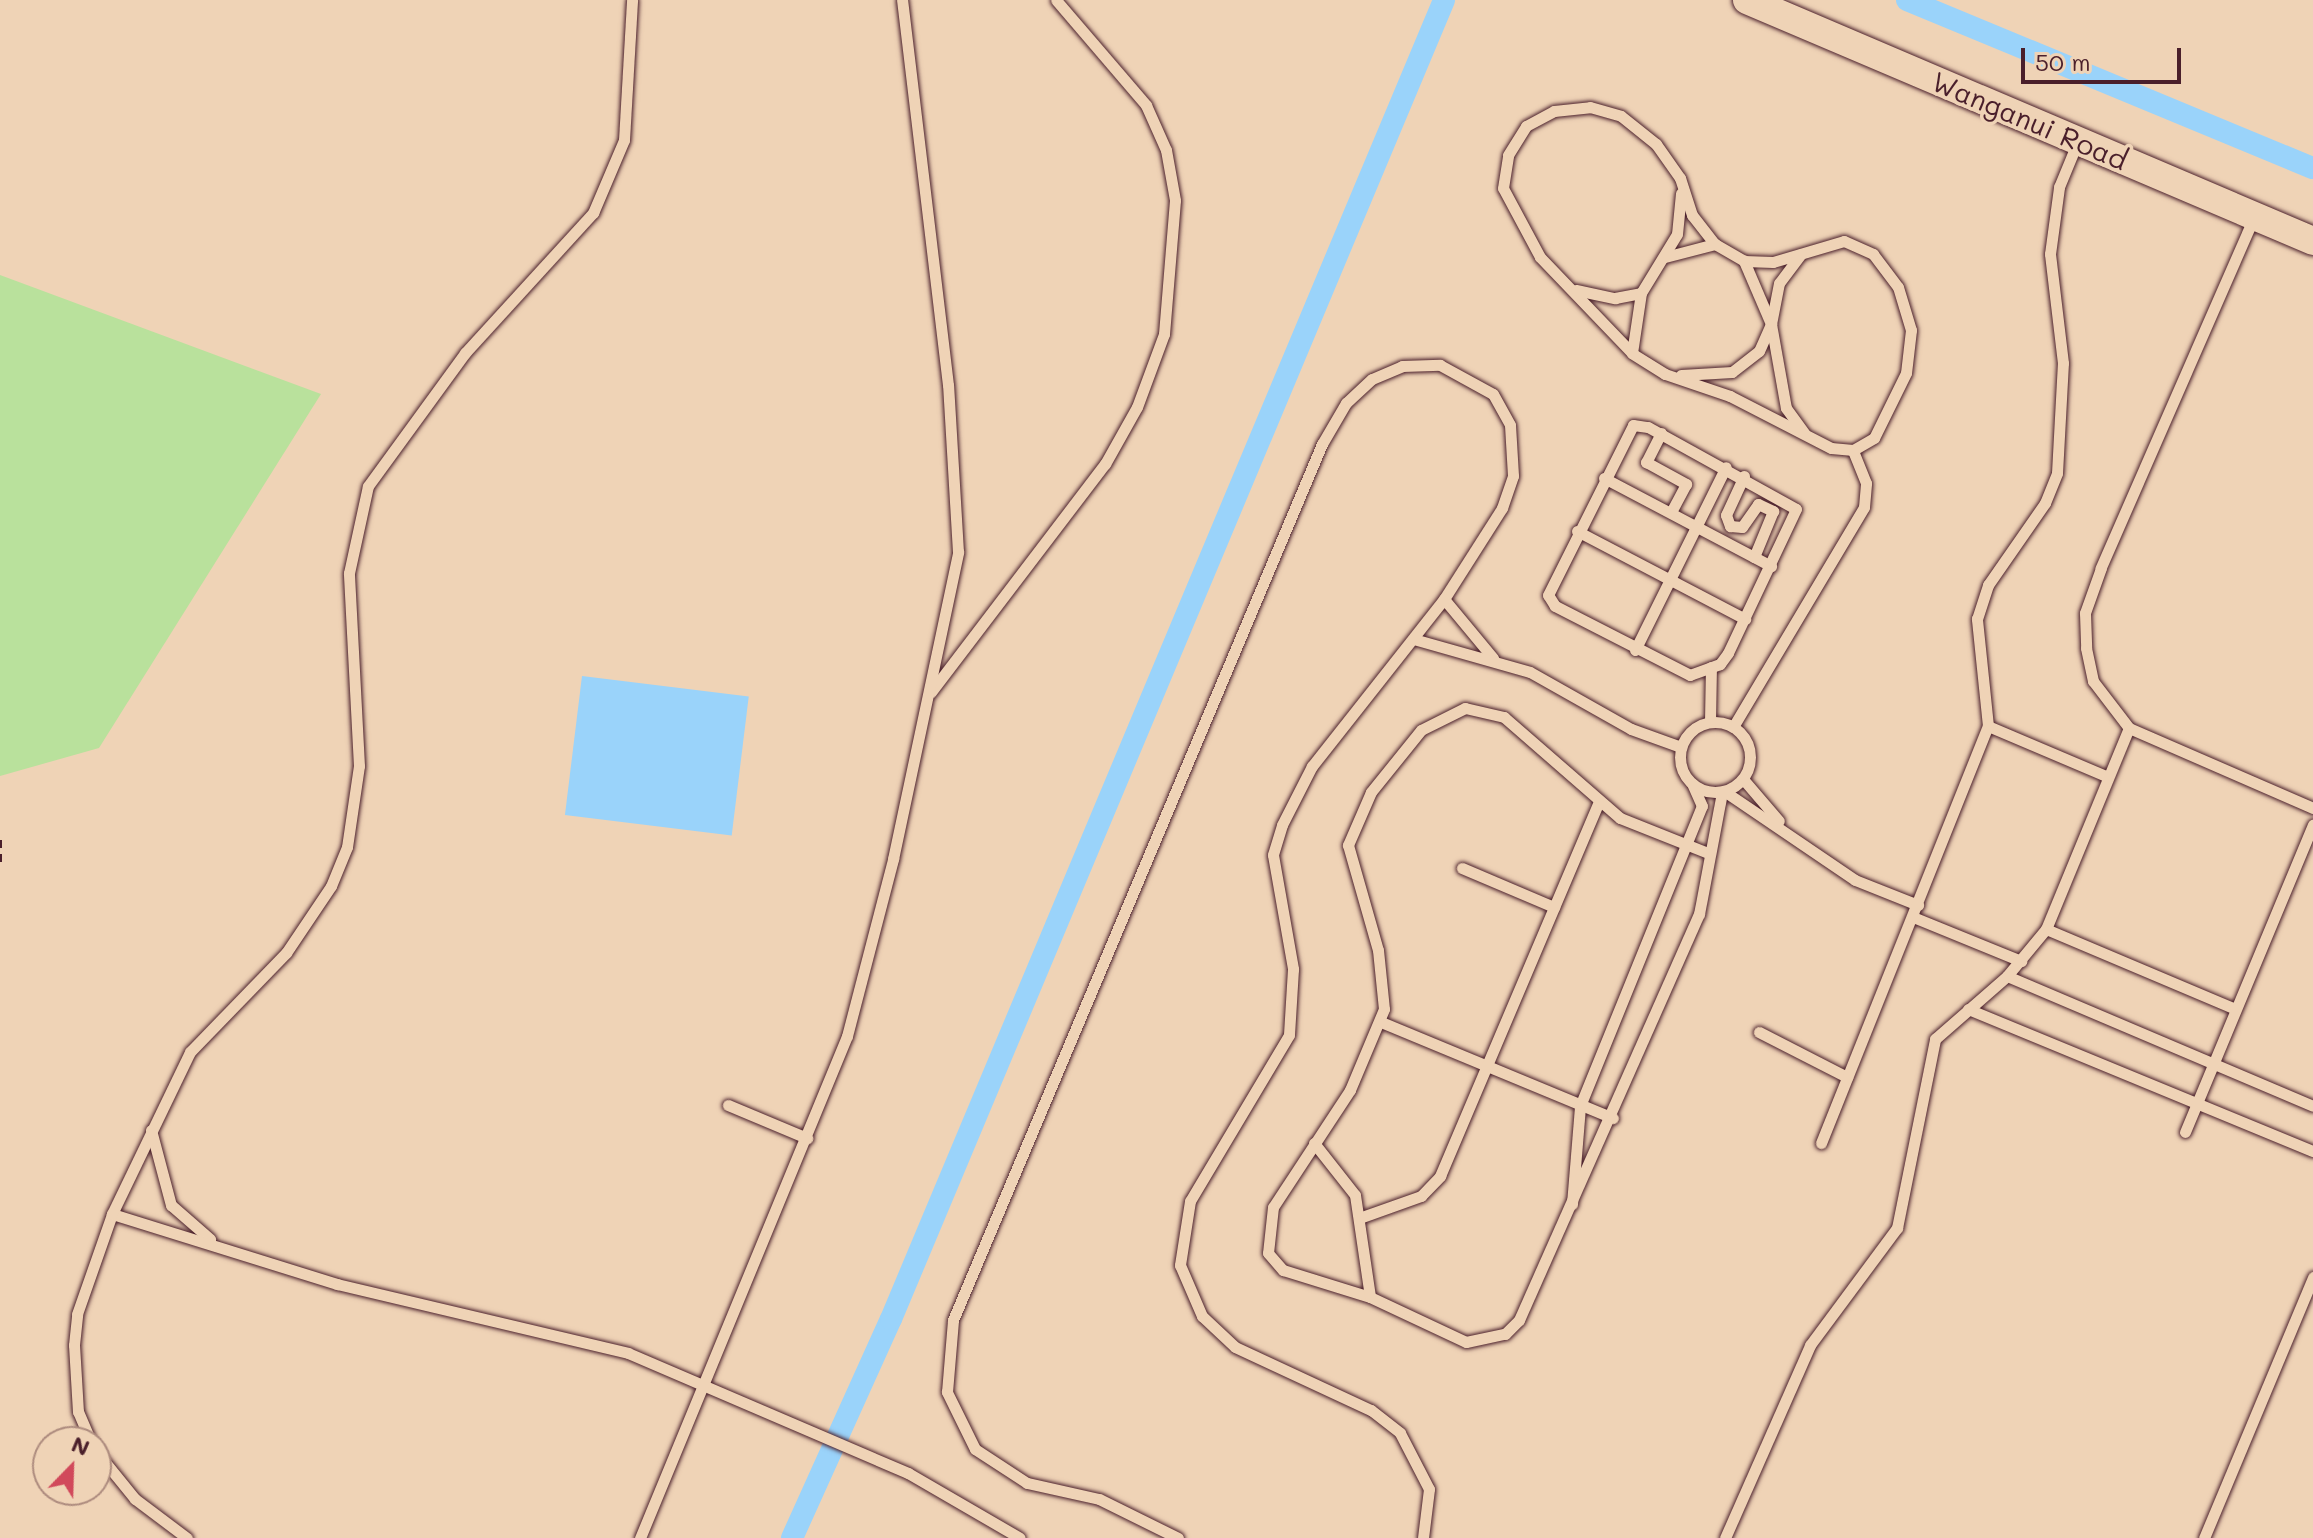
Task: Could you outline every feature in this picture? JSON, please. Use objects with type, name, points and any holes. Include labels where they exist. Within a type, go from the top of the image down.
[{"type":"street","name":"Wanganui Road","points":[[1747,0],[2313,241]]},
{"type":"lane","points":[[85,1426],[76,1400],[74,1345],[85,1285],[150,1125],[190,1052],[286,953],[331,886],[355,806],[349,573],[368,486],[465,353],[593,213],[624,140],[632,0]]},
{"type":"lane","points":[[640,1538],[807,1138],[862,984],[929,695],[958,552],[959,500],[902,0]]},
{"type":"lane","points":[[929,695],[1105,464],[1137,407],[1164,334],[1175,227],[1166,150],[1146,105],[1056,0]]},
{"type":"lane","points":[[1566,110],[1621,116],[1680,178],[1692,215],[1715,244],[1744,261],[1773,262],[1813,246],[1844,241],[1873,254],[1898,287],[1911,330],[1891,410],[1874,438],[1853,450],[1807,437],[1730,396],[1665,374],[1632,353],[1540,257],[1503,188],[1508,155],[1526,126],[1566,110]]},
{"type":"lane","points":[[1821,1143],[1988,726],[1977,619],[1988,585],[2045,503],[2064,432],[2050,254],[2059,187],[2078,141]]},
{"type":"lane","points":[[1632,353],[1641,293],[1677,234],[1680,178]]},
{"type":"lane","points":[[2254,216],[2085,613],[2093,681],[2129,728],[2313,808]]},
{"type":"lane","points":[[1665,257],[1715,244]]},
{"type":"lane","points":[[1665,374],[1732,372],[1759,351],[1771,324],[1779,283],[1793,259],[1813,246]]},
{"type":"lane","points":[[1744,261],[1771,324],[1786,408],[1807,437]]},
{"type":"lane","points":[[1570,288],[1592,297],[1641,293]]},
{"type":"lane","points":[[1178,1538],[1099,1499],[1027,1483],[975,1449],[947,1392],[953,1320],[1322,444],[1346,403],[1372,379],[1402,366],[1440,365],[1471,376],[1493,394],[1510,425],[1515,453],[1502,508],[1417,640],[1312,766],[1282,825],[1273,855],[1293,969],[1289,1035],[1190,1201],[1180,1265],[1202,1316],[1235,1347],[1371,1410],[1400,1433],[1429,1489],[1423,1538]]},
{"type":"lane","points":[[1633,425],[1661,433],[1744,476],[1796,509],[1723,660],[1682,676],[1549,601],[1548,587],[1633,425]]},
{"type":"lane","points":[[1661,433],[1646,462],[1686,484],[1671,512]]},
{"type":"lane","points":[[1733,727],[1864,507],[1866,483],[1853,450]]},
{"type":"lane","points":[[1635,650],[1726,467]]},
{"type":"lane","points":[[1744,476],[1726,515],[1730,526],[1742,527],[1758,504],[1773,511],[1754,557]]},
{"type":"lane","points":[[1604,478],[1771,566]]},
{"type":"lane","points":[[1577,531],[1745,619]]},
{"type":"lane","points":[[1444,599],[1493,658]]},
{"type":"lane","points":[[1417,640],[1493,658],[1631,729],[1681,747]]},
{"type":"lane","points":[[1710,722],[1711,667]]},
{"type":"lane","points":[[1572,1205],[1580,1106],[1688,846],[1702,806],[1681,747],[1691,730],[1710,722],[1733,727],[1750,751],[1743,779],[1723,792],[1708,853],[1699,914],[1535,1295],[1505,1334],[1466,1342],[1370,1297],[1308,1283],[1268,1253],[1273,1207],[1350,1090],[1381,1022],[1378,950],[1356,892],[1348,845],[1371,792],[1421,730],[1465,708],[1485,709],[1523,728],[1598,803],[1688,846],[1708,853]]},
{"type":"lane","points":[[1988,726],[2108,777]]},
{"type":"lane","points":[[1725,1538],[1810,1345],[1897,1228],[1910,1189],[1926,1063],[1935,1039],[2007,976],[2046,929],[2129,728]]},
{"type":"lane","points":[[1743,779],[1786,830]]},
{"type":"lane","points":[[1692,784],[1723,792],[1786,830],[1855,880],[1918,905]]},
{"type":"lane","points":[[1362,1217],[1421,1196],[1440,1176],[1598,803]]},
{"type":"lane","points":[[2185,1132],[2313,825]]},
{"type":"lane","points":[[1462,868],[1554,907]]},
{"type":"lane","points":[[1913,917],[2021,961]]},
{"type":"lane","points":[[2046,929],[2235,1009]]},
{"type":"lane","points":[[2007,976],[2313,1106]]},
{"type":"lane","points":[[1968,1009],[2313,1151]]},
{"type":"lane","points":[[1381,1022],[1613,1118]]},
{"type":"lane","points":[[1759,1032],[1847,1077]]},
{"type":"lane","points":[[728,1105],[807,1138]]},
{"type":"lane","points":[[150,1125],[151,1152],[171,1205],[219,1245]]},
{"type":"lane","points":[[1314,1143],[1338,1167],[1362,1217],[1370,1297]]},
{"type":"lane","points":[[112,1214],[337,1284],[558,1331],[704,1386],[857,1452],[944,1491],[1020,1538]]},
{"type":"lane","points":[[2204,1538],[2313,1277]]},
{"type":"lane","points":[[112,1471],[135,1499],[187,1538]]},
{"type":"path","points":[[0,840],[0,865]]},
{"type":"green space","points":[[0,275],[321,394],[99,748],[0,776]]},
{"type":"water","points":[[582,676],[749,696],[732,835],[565,815]]},
{"type":"waterway","points":[[792,1538],[891,1319],[1444,0]]},
{"type":"waterway","points":[[1907,0],[2313,168]]}]
